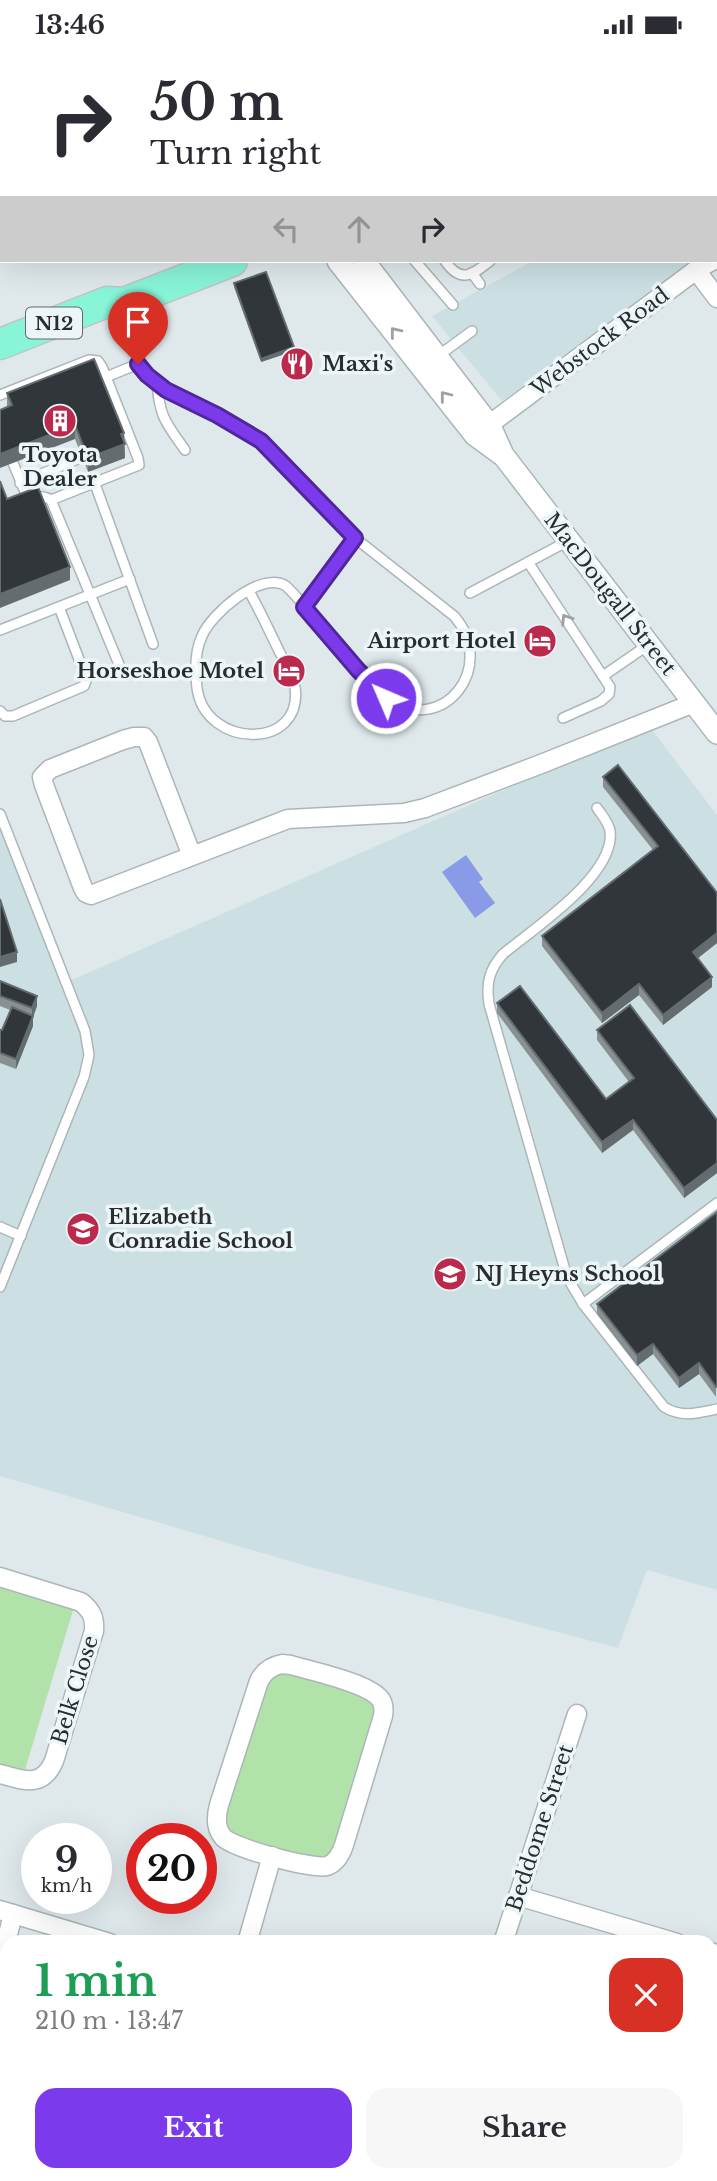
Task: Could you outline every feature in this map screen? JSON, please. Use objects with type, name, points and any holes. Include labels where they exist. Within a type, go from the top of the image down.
[{"type":"highway","name":"N12","points":[[0,344],[107,302],[117,292],[188,263]]},
{"type":"highway","name":"N12","points":[[107,302],[124,303],[227,263]]},
{"type":"street","name":"MacDougall Street","points":[[340,263],[483,430],[717,733]]},
{"type":"street","name":"MacDougall Street","points":[[366,263],[438,356],[483,430]]},
{"type":"street","name":"Webstock Road","points":[[483,430],[696,270],[709,263]]},
{"type":"street","points":[[696,270],[717,298]]},
{"type":"street","points":[[192,856],[144,737],[129,737],[50,769],[43,777],[83,888],[88,895],[95,895],[288,819],[404,813],[425,808],[694,703]]},
{"type":"street","name":"Belk Close","points":[[0,1577],[81,1602],[91,1611],[94,1622],[94,1631],[54,1761],[48,1771],[38,1780],[31,1781],[0,1774]]},
{"type":"street","points":[[277,1665],[291,1665],[373,1692],[382,1701],[383,1716],[338,1857],[329,1866],[321,1867],[272,1856],[241,1848],[228,1841],[219,1830],[217,1818],[263,1674],[277,1665]]},
{"type":"street","name":"Beddome Street","points":[[506,1935],[577,1714]]},
{"type":"street","points":[[249,1935],[272,1856]]},
{"type":"street","points":[[518,1896],[650,1935]]},
{"type":"street","points":[[4,1935],[7,1912],[83,1935]]},
{"type":"lane","points":[[417,263],[453,305]]},
{"type":"lane","points":[[447,263],[458,274],[472,273],[487,263]]},
{"type":"lane","points":[[472,273],[480,284]]},
{"type":"lane","points":[[438,356],[472,331]]},
{"type":"lane","points":[[0,395],[89,360],[100,363],[140,464],[51,500]]},
{"type":"lane","points":[[106,377],[138,364],[157,384],[261,441],[355,538],[454,616],[466,631],[470,642],[471,660],[467,674],[457,691],[442,705],[425,709],[405,708],[386,698],[358,670],[286,586],[276,581],[267,582],[249,591],[221,610],[208,624],[199,642],[197,689],[203,709],[216,723],[234,732],[254,734],[274,731],[293,711],[296,694],[291,674],[249,591]]},
{"type":"lane","points":[[157,384],[159,408],[163,418],[185,450]]},
{"type":"lane","points":[[20,483],[80,458]]},
{"type":"lane","points":[[13,463],[20,483],[28,495],[44,496],[51,500],[123,674]]},
{"type":"lane","points":[[95,484],[153,644]]},
{"type":"lane","points":[[304,607],[355,538]]},
{"type":"lane","points":[[470,593],[568,541]]},
{"type":"lane","points":[[528,562],[610,687],[608,696],[601,701],[563,718]]},
{"type":"lane","points":[[0,630],[130,579]]},
{"type":"lane","points":[[0,711],[5,716],[12,716],[84,686],[85,675],[59,607]]},
{"type":"lane","points":[[603,675],[649,645]]},
{"type":"lane","points":[[597,808],[610,832],[607,850],[598,870],[583,888],[503,954],[492,968],[487,986],[489,1004],[567,1277],[583,1304],[664,1407],[686,1415],[717,1409]]},
{"type":"lane","points":[[0,814],[85,1031],[89,1055],[84,1077],[0,1287]]},
{"type":"lane","points":[[583,1304],[717,1203]]},
{"type":"lane","points":[[0,1227],[21,1236]]},
{"type":"shaded area","points":[[529,263],[699,263],[502,401],[432,316]]},
{"type":"shaded area","name":"NJ Heyns School","points":[[649,726],[717,815],[717,1590],[647,1570],[618,1648],[303,1565],[0,1476],[0,814],[65,983]]},
{"type":"green space","points":[[0,1587],[74,1607],[24,1773],[0,1766]]},
{"type":"green space","points":[[284,1673],[366,1696],[375,1711],[335,1843],[328,1854],[320,1859],[238,1837],[228,1827],[225,1814],[268,1680],[274,1675]]},
{"type":"water","points":[[466,855],[483,879],[479,882],[495,903],[475,918],[442,872]]},
{"type":"building","points":[[266,272],[294,347],[261,359],[234,283]]},
{"type":"building","name":"Toyota Dealer","points":[[94,359],[124,433],[121,434],[125,444],[88,458],[75,425],[0,454],[0,410],[12,405],[7,393]]},
{"type":"building","name":"Toyota Dealer","points":[[0,481],[7,499],[38,487],[70,567],[0,594]]},
{"type":"building","points":[[618,765],[717,893],[717,933],[693,952],[712,977],[663,1015],[639,984],[602,1013],[542,936],[658,846],[603,777]]},
{"type":"building","points":[[0,899],[17,952],[0,957]]},
{"type":"building","points":[[0,981],[37,996],[32,1008],[0,996]]},
{"type":"building","points":[[520,986],[606,1099],[634,1078],[597,1030],[630,1005],[717,1120],[717,1163],[684,1188],[633,1120],[602,1142],[497,1003]]},
{"type":"building","points":[[12,1007],[33,1016],[16,1059],[0,1053],[0,1030]]},
{"type":"building","points":[[717,1212],[716,1387],[699,1363],[679,1378],[653,1344],[637,1355],[597,1304]]},
{"type":"place","name":"Maxi's","points":[[297,364]]},
{"type":"place","name":"Toyota Dealer","points":[[60,421]]},
{"type":"place","name":"Airport Hotel","points":[[540,641]]},
{"type":"place","name":"Horseshoe Motel","points":[[289,671]]},
{"type":"place","name":"Elizabeth Conradie School","points":[[83,1229]]},
{"type":"place","name":"NJ Heyns School","points":[[450,1274]]},
{"type":"route","points":[[138,364],[166,390],[254,435],[355,538],[304,607],[386,698]]}]
